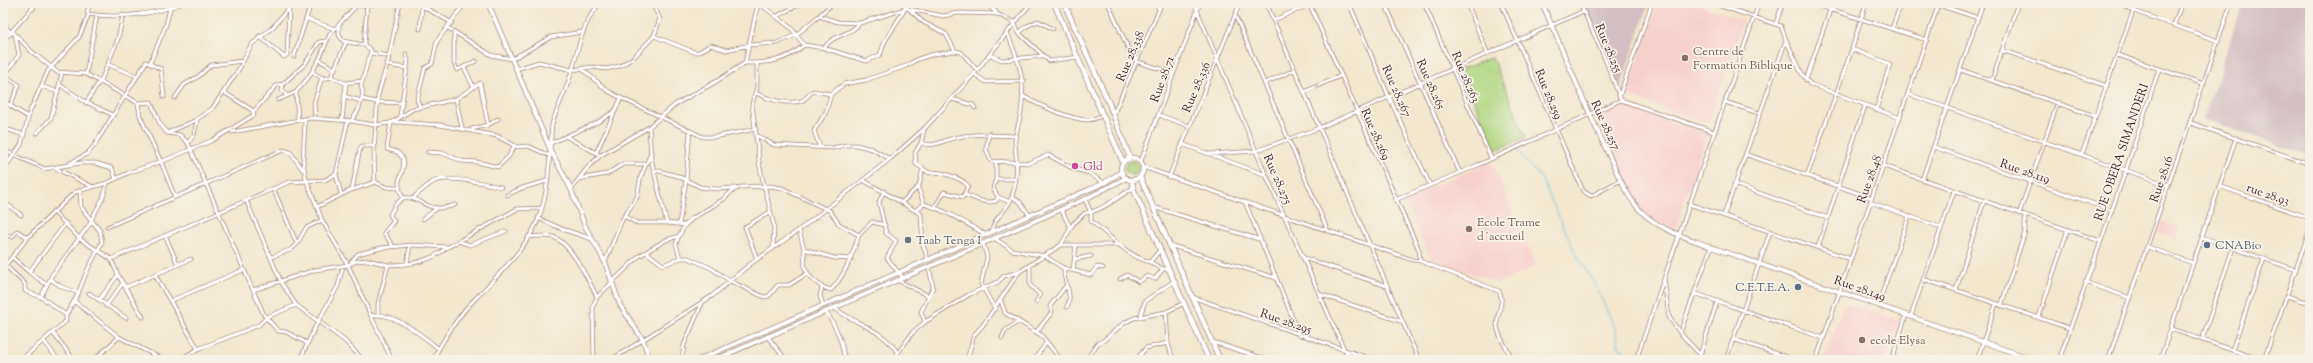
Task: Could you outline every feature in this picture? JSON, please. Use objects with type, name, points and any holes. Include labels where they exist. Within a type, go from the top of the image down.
[{"type":"main road","points":[[1054,3],[1079,57],[1123,162],[1122,172],[1126,178],[1132,180],[1140,177]]},
{"type":"main road","points":[[1065,5],[1130,158]]},
{"type":"main road","points":[[1123,162],[1130,158],[1141,161],[1143,167],[1140,177],[1220,360]]},
{"type":"main road","points":[[1132,180],[1133,188],[1209,360]]},
{"type":"street","points":[[30,3],[33,9]]},
{"type":"street","points":[[3,40],[13,33],[37,3]]},
{"type":"street","points":[[3,170],[14,155],[24,135],[28,117],[50,68],[78,36],[89,14],[87,13],[90,3]]},
{"type":"street","points":[[89,14],[123,15],[170,8],[183,3]]},
{"type":"street","points":[[167,133],[197,120],[212,109],[225,93],[250,47],[259,36],[273,27],[293,3]]},
{"type":"street","points":[[294,57],[311,3]]},
{"type":"street","points":[[325,3],[356,6],[380,3]]},
{"type":"street","points":[[375,182],[374,146],[379,87],[387,65],[400,3]]},
{"type":"street","points":[[408,3],[417,3],[452,23]]},
{"type":"street","points":[[420,107],[417,100],[425,68],[432,64],[437,41],[452,23],[465,3]]},
{"type":"street","points":[[488,3],[550,153],[571,189],[592,239],[605,262],[623,311],[644,340],[650,360]]},
{"type":"street","points":[[432,360],[472,302],[497,276],[528,237],[538,218],[542,208],[547,181],[556,113],[572,70],[582,32],[600,3]]},
{"type":"street","points":[[516,69],[531,63],[542,62],[572,70],[581,68],[606,69],[620,66],[633,58],[654,36],[660,19],[652,3]]},
{"type":"street","points":[[745,63],[758,3],[777,16],[804,45],[824,48],[866,61],[874,59],[880,55],[885,41],[907,9]]},
{"type":"street","points":[[793,3],[794,7]]},
{"type":"street","points":[[777,16],[802,3]]},
{"type":"street","points":[[654,36],[697,52],[709,45],[726,50],[750,45],[777,43],[796,35],[833,3]]},
{"type":"street","points":[[900,3],[922,22],[946,34],[955,50]]},
{"type":"street","points":[[985,3],[997,14],[1014,22],[1019,32],[1042,56],[1051,62],[1079,57]]},
{"type":"street","points":[[611,360],[703,301],[757,259],[799,230],[890,159],[925,128],[952,99],[990,55],[1014,22],[1031,3]]},
{"type":"street","points":[[1065,5],[1078,3]]},
{"type":"street","points":[[1108,3],[1128,51],[1138,62],[1174,73]]},
{"type":"street","points":[[1156,3],[1159,9]]},
{"type":"street","name":"Rue 28.338","points":[[1113,115],[1138,62],[1162,3]]},
{"type":"street","name":"Rue 28.275","points":[[1194,3],[1266,175],[1349,360]]},
{"type":"street","name":"Rue 28.71","points":[[1141,161],[1200,3]]},
{"type":"street","name":"Rue 28.336","points":[[1169,177],[1240,3]]},
{"type":"street","points":[[1266,3],[1419,360]]},
{"type":"street","name":"Rue 28.267","points":[[1349,3],[1389,97],[1430,185]]},
{"type":"street","name":"Rue 28.265","points":[[1385,3],[1460,173]]},
{"type":"street","name":"Rue 28.263","points":[[1424,3],[1491,158]]},
{"type":"street","points":[[1467,3],[1487,52]]},
{"type":"street","name":"Rue 28.259","points":[[1501,3],[1583,191],[1591,196],[1621,180]]},
{"type":"street","name":"Rue 28.257","points":[[1542,3],[1590,115],[1631,198],[1646,216],[1679,235]]},
{"type":"street","name":"Rue 28.255","points":[[1580,3],[1620,99]]},
{"type":"street","points":[[1396,200],[1590,115],[1620,99],[1652,3]]},
{"type":"street","points":[[1712,3],[1755,18],[1776,23],[1782,28],[1786,40],[1806,81],[1810,84],[1900,118]]},
{"type":"street","points":[[1637,358],[1689,204],[1760,3]]},
{"type":"street","points":[[1776,23],[1783,3]]},
{"type":"street","points":[[1810,3],[1927,40]]},
{"type":"street","points":[[1807,176],[1852,49],[1866,3]]},
{"type":"street","points":[[1892,29],[1901,3]]},
{"type":"street","points":[[1922,180],[1983,3]]},
{"type":"street","points":[[1992,80],[2018,3]]},
{"type":"street","points":[[2120,3],[2134,11],[2218,41]]},
{"type":"street","points":[[2082,154],[2136,3]]},
{"type":"street","points":[[2174,25],[2182,3]]},
{"type":"street","name":"Rue 28.16","points":[[2108,360],[2231,3]]},
{"type":"street","points":[[1274,20],[1311,4]]},
{"type":"street","name":"Rue 28.269","points":[[1311,4],[1340,76],[1418,250],[1420,261]]},
{"type":"street","points":[[1939,4],[1978,18]]},
{"type":"street","name":"Rue 28.48","points":[[1816,360],[1939,4]]},
{"type":"street","points":[[364,45],[366,5]]},
{"type":"street","points":[[278,100],[296,92],[313,72],[326,41],[356,6]]},
{"type":"street","points":[[420,29],[422,6]]},
{"type":"street","points":[[150,63],[166,25],[170,8]]},
{"type":"street","points":[[259,36],[284,57],[287,55],[289,8]]},
{"type":"street","points":[[819,16],[838,22],[860,23],[907,9],[943,16],[958,13],[997,14]]},
{"type":"street","points":[[1806,81],[1830,10]]},
{"type":"street","points":[[1209,154],[1256,151],[1319,128],[1487,52],[1584,11]]},
{"type":"street","points":[[86,74],[97,15]]},
{"type":"street","points":[[86,103],[100,83],[109,66],[118,39],[123,15]]},
{"type":"street","points":[[1235,15],[1328,231]]},
{"type":"street","points":[[307,19],[335,29]]},
{"type":"street","points":[[1019,32],[1038,21],[1053,29]]},
{"type":"street","points":[[3,22],[50,68],[62,74],[86,74],[138,103],[151,102],[159,122],[167,133],[180,135],[188,143],[207,183],[243,270],[264,315],[278,331],[286,332],[307,343]]},
{"type":"street","points":[[824,48],[830,40],[853,31],[860,23]]},
{"type":"street","points":[[339,25],[340,37],[346,42],[364,45],[371,49],[362,81],[362,100],[358,111],[350,120],[336,174],[341,194]]},
{"type":"street","points":[[448,28],[491,55],[512,59],[551,37],[582,32]]},
{"type":"street","points":[[454,32],[455,67],[457,70],[476,61]]},
{"type":"street","points":[[989,235],[996,218],[1010,202],[1012,197],[1016,179],[1018,153],[1015,144],[1024,96],[1024,81],[1018,58],[1007,32]]},
{"type":"street","points":[[10,106],[19,88],[19,85],[8,77],[6,73],[19,55],[13,33]]},
{"type":"street","points":[[66,315],[40,297],[25,291],[25,284],[4,267],[27,237],[69,196],[80,190],[107,183],[128,172],[162,162],[228,133],[252,116],[277,85],[282,84],[305,64],[321,40],[326,41]]},
{"type":"street","points":[[1724,215],[1786,40]]},
{"type":"street","points":[[331,77],[346,42]]},
{"type":"street","points":[[571,189],[589,166],[601,155],[664,117],[676,104],[718,81],[745,63],[773,62],[794,54],[804,45]]},
{"type":"street","points":[[1852,49],[1890,64],[1876,110]]},
{"type":"street","points":[[820,147],[814,131],[826,112],[831,94],[844,84],[866,80],[906,66],[918,59],[955,50],[960,52],[977,70]]},
{"type":"street","points":[[2002,50],[2107,86]]},
{"type":"street","points":[[371,53],[389,56]]},
{"type":"street","points":[[400,116],[408,61],[406,54]]},
{"type":"street","points":[[990,55],[998,60],[1018,58],[1025,59],[1042,56]]},
{"type":"street","points":[[2118,55],[2204,84]]},
{"type":"street","points":[[319,60],[334,69]]},
{"type":"street","points":[[175,98],[184,85],[199,76],[210,65],[243,61]]},
{"type":"street","points":[[3,150],[37,168],[49,170],[70,163],[90,150],[126,96],[146,62],[162,68],[164,97]]},
{"type":"street","points":[[757,63],[756,93],[752,104],[763,186],[774,230],[773,249]]},
{"type":"street","points":[[387,65],[406,68]]},
{"type":"street","points":[[109,66],[137,76]]},
{"type":"street","points":[[464,67],[473,86]]},
{"type":"street","points":[[581,68],[608,91],[690,131],[708,138],[756,129]]},
{"type":"street","name":"RUE OBERA SIMANDERI","points":[[2100,241],[2126,170],[2159,69]]},
{"type":"street","points":[[1265,83],[1294,70]]},
{"type":"street","points":[[1961,70],[2058,102],[2095,116]]},
{"type":"street","points":[[313,72],[323,79],[331,77],[346,83],[362,81]]},
{"type":"street","points":[[37,133],[51,118],[62,74]]},
{"type":"street","points":[[974,74],[986,82],[1024,81]]},
{"type":"street","points":[[1304,92],[1340,76]]},
{"type":"street","points":[[315,119],[314,103],[322,77]]},
{"type":"street","points":[[342,120],[346,83]]},
{"type":"street","points":[[403,198],[397,188],[398,176],[404,162],[399,153],[386,149],[392,122],[400,116],[420,107],[456,99],[473,86],[480,83],[488,125]]},
{"type":"street","points":[[282,84],[282,90],[287,96]]},
{"type":"street","points":[[60,85],[86,103],[113,116]]},
{"type":"street","points":[[41,86],[58,92]]},
{"type":"street","points":[[756,93],[779,102],[802,101],[813,91],[831,94]]},
{"type":"street","points":[[296,92],[298,120]]},
{"type":"street","points":[[225,93],[254,112]]},
{"type":"street","points":[[1908,94],[2168,185]]},
{"type":"street","points":[[344,96],[377,102],[401,103]]},
{"type":"street","points":[[1024,96],[1037,104],[1079,119],[1090,120],[1103,115]]},
{"type":"street","points":[[596,153],[621,98]]},
{"type":"street","points":[[456,99],[462,128]]},
{"type":"street","points":[[952,99],[973,105],[975,108]]},
{"type":"street","points":[[1620,99],[1714,132]]},
{"type":"street","points":[[3,102],[28,117]]},
{"type":"street","points":[[1725,102],[1759,113]]},
{"type":"street","points":[[2019,214],[2058,102]]},
{"type":"street","points":[[138,103],[140,116],[162,162],[175,197]]},
{"type":"street","points":[[1818,247],[1866,106]]},
{"type":"street","points":[[551,143],[598,122],[615,111]]},
{"type":"street","points":[[1159,115],[1190,126]]},
{"type":"street","points":[[228,133],[305,119],[350,120],[375,125],[392,122],[462,128],[497,136],[514,146],[528,146],[550,153]]},
{"type":"street","points":[[305,119],[303,160],[306,180],[322,220],[348,265],[392,360]]},
{"type":"street","points":[[471,130],[488,125],[498,119]]},
{"type":"street","points":[[188,143],[194,135],[197,120]]},
{"type":"street","points":[[2190,123],[2310,164]]},
{"type":"street","points":[[649,127],[650,153],[667,223]]},
{"type":"street","points":[[3,128],[24,135]]},
{"type":"street","points":[[925,128],[921,142],[916,149],[914,158],[916,164],[929,173],[934,172],[965,183],[968,186],[966,195]]},
{"type":"street","points":[[679,224],[686,180],[690,131]]},
{"type":"street","points":[[921,142],[932,145],[952,138],[989,133],[1017,136]]},
{"type":"street","points":[[989,133],[986,149],[990,159],[996,162],[1029,163],[1048,155],[1074,169],[1089,173],[1104,183]]},
{"type":"street","points":[[756,135],[774,146],[820,147],[856,145],[872,149],[890,159]]},
{"type":"street","points":[[567,137],[601,155]]},
{"type":"street","points":[[2160,360],[2236,138]]},
{"type":"street","points":[[1182,144],[1266,175]]},
{"type":"street","points":[[352,190],[360,148],[362,146],[374,146]]},
{"type":"street","points":[[428,152],[442,152],[462,161],[477,162],[498,167],[509,156],[514,146]]},
{"type":"street","name":"Rue 28.119","points":[[1934,147],[2111,210]]},
{"type":"street","points":[[107,227],[283,150],[290,152],[305,172]]},
{"type":"street","points":[[605,262],[624,216],[637,197],[650,153]]},
{"type":"street","points":[[1745,154],[1839,187],[1940,227]]},
{"type":"street","points":[[996,162],[996,179],[993,188],[998,197],[1010,202]]},
{"type":"street","points":[[70,163],[105,165],[112,168],[116,179]]},
{"type":"street","points":[[579,179],[607,174],[623,164],[646,164]]},
{"type":"street","points":[[1884,166],[2100,241],[2059,360]]},
{"type":"street","points":[[1143,167],[1409,259],[1420,261],[1499,291],[1501,295],[1498,316],[1499,333],[1512,360]]},
{"type":"street","points":[[57,168],[73,179],[93,187]]},
{"type":"street","points":[[923,168],[918,188],[924,204],[950,213],[989,235]]},
{"type":"street","points":[[655,170],[686,180],[700,187],[716,189],[763,186],[780,188],[825,209],[832,214],[843,227],[859,235]]},
{"type":"street","points":[[698,360],[899,272],[989,235],[1104,183],[1122,172]]},
{"type":"street","points":[[111,259],[273,188],[289,182],[325,180],[336,174]]},
{"type":"street","points":[[714,360],[833,307],[1085,199],[1126,178]]},
{"type":"street","points":[[996,179],[1016,179]]},
{"type":"street","points":[[415,199],[415,196],[436,181],[440,180],[467,180],[501,187]]},
{"type":"street","points":[[863,180],[916,210],[922,216],[923,241],[928,260]]},
{"type":"street","points":[[507,195],[522,188],[547,181]]},
{"type":"street","points":[[317,207],[341,194],[375,182],[397,188]]},
{"type":"street","points":[[40,297],[50,279],[80,239],[91,221],[103,198],[107,183]]},
{"type":"street","points":[[1734,184],[1828,218]]},
{"type":"street","name":"rue 28.93","points":[[2219,186],[2310,218]]},
{"type":"street","points":[[273,188],[297,244]]},
{"type":"street","points":[[680,258],[676,244],[685,225],[737,188]]},
{"type":"street","points":[[902,202],[918,188]]},
{"type":"street","points":[[1062,246],[1070,228],[1085,213],[1091,213],[1133,188]]},
{"type":"street","points":[[21,360],[66,321],[66,315],[79,293],[87,271],[102,246],[102,238],[81,207],[80,190]]},
{"type":"street","points":[[935,208],[946,191],[962,197],[966,195],[979,201],[996,201],[998,197]]},
{"type":"street","points":[[1911,316],[1940,227],[1954,191]]},
{"type":"street","points":[[884,192],[879,202],[886,235],[896,242],[887,258],[903,278]]},
{"type":"street","points":[[1012,197],[1020,202],[1030,216]]},
{"type":"street","points":[[393,246],[384,233],[393,223],[390,215],[391,210],[403,198],[415,199],[436,209]]},
{"type":"street","points":[[1085,199],[1091,213],[1091,221],[1105,231],[1118,245],[1163,269],[1169,269]]},
{"type":"street","points":[[246,200],[281,282],[296,305],[346,341],[363,360]]},
{"type":"street","points":[[3,201],[21,214]]},
{"type":"street","points":[[1956,290],[1984,201]]},
{"type":"street","points":[[1245,202],[1258,239],[1300,336]]},
{"type":"street","points":[[916,210],[924,204]]},
{"type":"street","points":[[1689,204],[1851,258]]},
{"type":"street","points":[[423,219],[436,209],[455,205]]},
{"type":"street","points":[[1153,207],[1258,239]]},
{"type":"street","points":[[351,262],[368,260],[388,265],[408,264],[436,257],[458,241],[517,209],[542,208]]},
{"type":"street","points":[[1061,209],[1070,228]]},
{"type":"street","points":[[54,211],[80,239],[111,259],[118,275],[143,317]]},
{"type":"street","points":[[757,259],[744,228],[747,224],[770,212]]},
{"type":"street","points":[[624,216],[637,223],[667,223],[685,225]]},
{"type":"street","points":[[1878,305],[1909,216]]},
{"type":"street","points":[[2001,306],[2025,232],[2025,216]]},
{"type":"street","points":[[538,218],[562,229],[592,239]]},
{"type":"street","points":[[271,258],[290,250],[297,244],[306,228],[322,220]]},
{"type":"street","points":[[799,230],[804,249],[805,269],[822,287],[829,290],[842,278],[851,259],[859,235],[872,222],[885,225]]},
{"type":"street","points":[[29,272],[66,223]]},
{"type":"street","points":[[2039,317],[2068,229]]},
{"type":"street","points":[[2170,329],[2263,360],[2310,229]]},
{"type":"street","points":[[3,233],[12,237],[18,231],[27,237]]},
{"type":"street","points":[[458,241],[470,246],[506,231]]},
{"type":"street","points":[[1726,360],[1770,232]]},
{"type":"street","name":"Rue 28.149","points":[[1679,235],[2034,360]]},
{"type":"street","points":[[165,236],[178,265]]},
{"type":"street","points":[[528,237],[547,236],[560,241],[580,265],[597,297]]},
{"type":"street","points":[[594,360],[593,306],[597,297],[646,252],[679,236]]},
{"type":"street","points":[[2202,237],[2296,270]]},
{"type":"street","points":[[994,238],[1012,250],[1045,256],[1064,268],[1091,274],[1096,267],[1103,268]]},
{"type":"street","points":[[983,243],[987,254],[981,283],[995,309]]},
{"type":"street","points":[[1169,244],[1276,278]]},
{"type":"street","points":[[408,264],[410,245]]},
{"type":"street","points":[[252,290],[319,269],[348,265],[358,254],[393,246],[410,245],[448,247]]},
{"type":"street","points":[[1074,270],[1076,245]]},
{"type":"street","points":[[893,360],[897,352],[913,332],[925,322],[971,294],[984,289],[1005,275],[1018,272],[1030,266],[1062,246],[1118,245]]},
{"type":"street","points":[[1680,333],[1710,247]]},
{"type":"street","points":[[2148,247],[2193,263]]},
{"type":"street","points":[[2202,340],[2233,248]]},
{"type":"street","points":[[804,249],[834,258],[851,259]]},
{"type":"street","points":[[1150,262],[1161,250]]},
{"type":"street","points":[[646,252],[663,265],[680,258],[688,258],[703,264],[730,281],[767,297],[778,285],[789,284],[808,273]]},
{"type":"street","points":[[1076,259],[1091,256]]},
{"type":"street","points":[[12,257],[47,285]]},
{"type":"street","points":[[1304,258],[1387,286]]},
{"type":"street","points":[[2232,350],[2264,258]]},
{"type":"street","points":[[126,287],[191,259]]},
{"type":"street","points":[[378,314],[378,304],[388,265]]},
{"type":"street","points":[[300,360],[307,343],[338,286],[343,266]]},
{"type":"street","points":[[1030,266],[1030,284],[1040,294],[1036,302]]},
{"type":"street","points":[[925,322],[921,312],[933,286],[930,281],[929,267]]},
{"type":"street","points":[[1064,268],[1063,276],[1070,293],[1067,307]]},
{"type":"street","points":[[1120,279],[1127,275],[1139,282],[1147,276],[1155,279],[1163,269]]},
{"type":"street","points":[[170,301],[243,270]]},
{"type":"street","points":[[967,360],[974,335],[984,325],[1001,301],[1018,272]]},
{"type":"street","points":[[99,300],[118,275]]},
{"type":"street","points":[[155,275],[198,349]]},
{"type":"street","points":[[1664,278],[1667,310],[1680,333],[1705,360]]},
{"type":"street","points":[[50,279],[62,287],[79,293]]},
{"type":"street","points":[[1924,279],[2069,328]]},
{"type":"street","points":[[897,280],[929,296]]},
{"type":"street","points":[[1140,317],[1145,301],[1174,281]]},
{"type":"street","points":[[2085,282],[2130,298]]},
{"type":"street","points":[[106,306],[124,283]]},
{"type":"street","points":[[1037,331],[1052,312],[1050,306],[1066,286]]},
{"type":"street","points":[[822,287],[820,296],[823,305]]},
{"type":"street","points":[[89,293],[106,306],[126,318]]},
{"type":"street","points":[[1694,293],[1823,338]]},
{"type":"street","points":[[1319,294],[1403,322]]},
{"type":"street","points":[[2286,296],[2310,303]]},
{"type":"street","name":"Rue 28.295","points":[[1192,297],[1300,336],[1374,360]]},
{"type":"street","points":[[74,301],[119,337],[164,360]]},
{"type":"street","points":[[682,360],[684,345],[703,301]]},
{"type":"street","points":[[1001,301],[1005,312],[1037,331],[1061,360]]},
{"type":"street","points":[[1700,356],[1717,302]]},
{"type":"street","points":[[1086,360],[1098,343],[1103,341],[1124,323],[1140,317],[1166,312],[1184,303]]},
{"type":"street","points":[[1977,360],[1996,304]]},
{"type":"street","points":[[179,360],[198,349],[259,325],[267,317],[296,305]]},
{"type":"street","points":[[833,307],[847,318],[885,338],[897,352]]},
{"type":"street","points":[[825,311],[842,340],[844,360]]},
{"type":"street","points":[[1166,312],[1168,343],[1173,360]]},
{"type":"street","points":[[371,316],[378,314],[412,328],[439,349]]},
{"type":"street","points":[[1892,360],[1906,315]]},
{"type":"street","points":[[1002,338],[1005,331],[1019,321]]},
{"type":"street","points":[[53,333],[74,360]]},
{"type":"street","points":[[767,336],[786,360]]},
{"type":"street","points":[[94,360],[119,337]]},
{"type":"street","points":[[1733,339],[1795,360]]},
{"type":"street","points":[[44,341],[58,360]]},
{"type":"street","points":[[1034,360],[1047,342]]},
{"type":"street","points":[[1212,342],[1268,360]]},
{"type":"street","points":[[1136,360],[1146,348],[1168,343]]},
{"type":"street","points":[[728,360],[731,353]]},
{"type":"street","points":[[149,360],[153,354]]},
{"type":"street","points":[[28,355],[32,360]]},
{"type":"shaded area","points":[[1583,3],[1649,3],[1620,88]]},
{"type":"shaded area","name":"Centre de Formation Biblique","points":[[1658,3],[1694,3],[1744,20],[1708,123],[1626,95]]},
{"type":"shaded area","points":[[2243,3],[2310,3],[2310,156],[2203,119]]},
{"type":"shaded area","points":[[1622,106],[1707,133],[1675,230],[1655,220],[1639,207],[1629,189],[1597,117]]},
{"type":"shaded area","name":"Ecole Trame d´accueil","points":[[1490,162],[1493,165],[1536,266],[1498,283],[1430,258],[1404,199]]},
{"type":"shaded area","points":[[2161,221],[2179,228],[2176,239],[2157,233]]},
{"type":"shaded area","name":"ecole Elysa","points":[[1844,303],[1899,320],[1886,360],[1824,360]]},
{"type":"green space","points":[[1492,57],[1526,137],[1496,150],[1460,70]]},
{"type":"green space","points":[[1129,161],[1135,161],[1139,165],[1139,171],[1135,175],[1129,175],[1125,171],[1125,165]]},
{"type":"waterway","points":[[1517,148],[1522,157],[1541,178],[1574,250],[1594,283],[1615,328],[1619,347],[1634,360]]},
{"type":"place","name":"Centre de Formation Biblique","points":[[1685,58]]},
{"type":"place","name":"Gld","points":[[1075,166]]},
{"type":"place","name":"Ecole Trame d´accueil","points":[[1469,229]]},
{"type":"place","name":"Taab Tenga I","points":[[908,240]]},
{"type":"place","name":"CNABio","points":[[2207,245]]},
{"type":"place","name":"C.E.T.E.A.","points":[[1798,287]]},
{"type":"place","name":"ecole Elysa","points":[[1862,340]]}]
